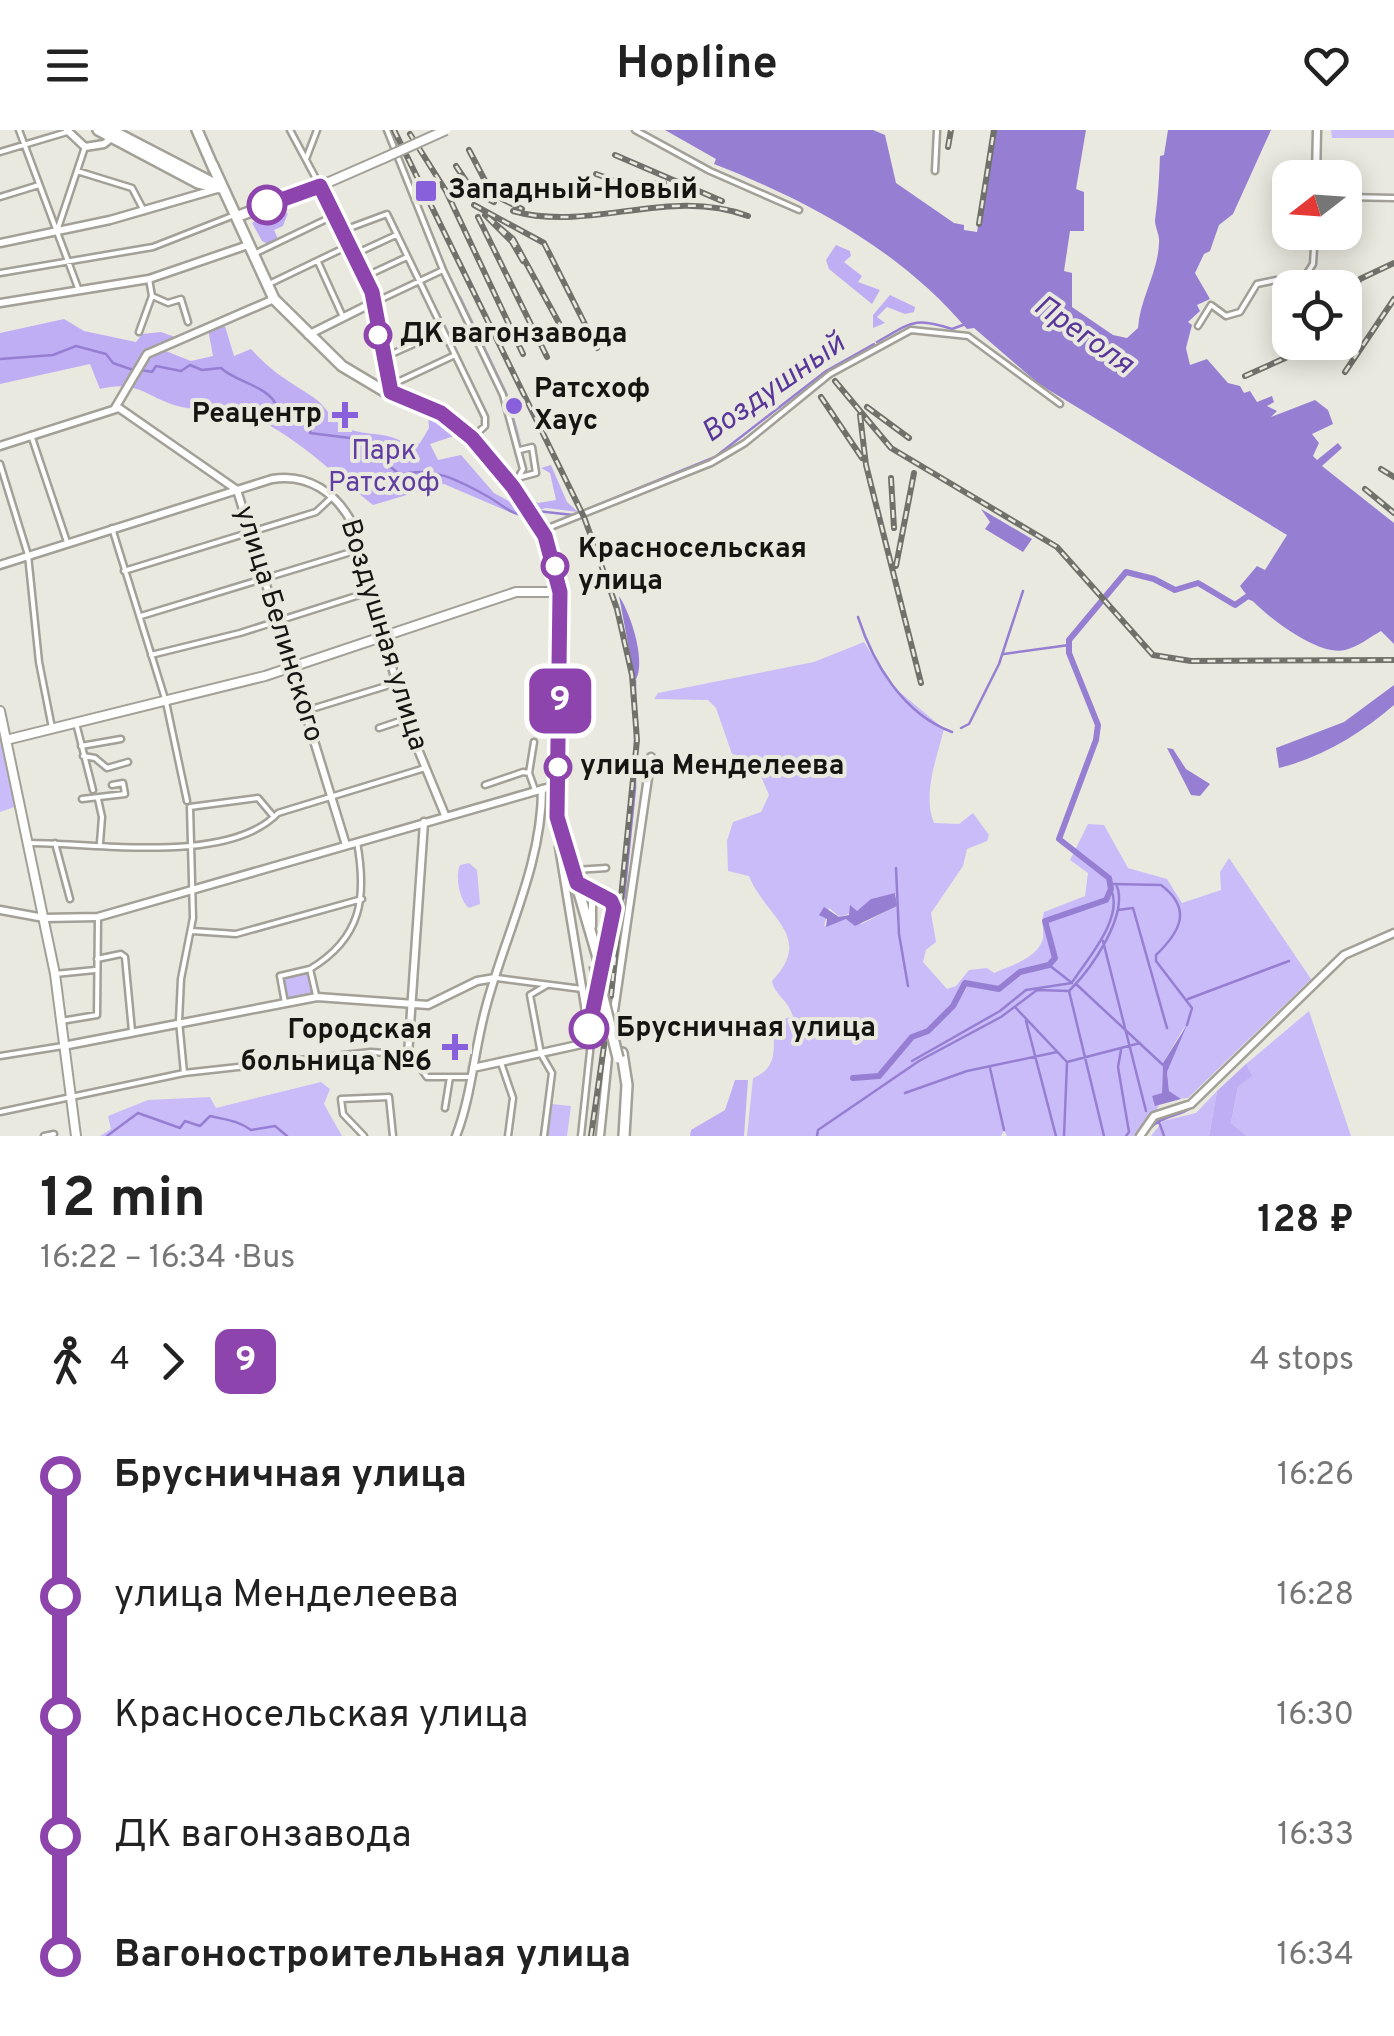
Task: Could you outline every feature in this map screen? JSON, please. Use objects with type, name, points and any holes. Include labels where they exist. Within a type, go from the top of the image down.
[{"type":"main road","points":[[98,130],[114,133],[219,187]]},
{"type":"main road","points":[[197,130],[219,187],[274,299],[342,366],[451,423],[512,488]]},
{"type":"main road","points":[[237,219],[446,130]]},
{"type":"main road","points":[[320,186],[366,276],[388,390]]},
{"type":"main road","points":[[388,390],[437,410],[472,438],[541,531],[558,592],[550,788],[570,895],[599,964]]},
{"type":"main road","points":[[6,740],[291,668],[516,592],[558,592]]},
{"type":"main road","points":[[0,711],[44,915],[76,1136]]},
{"type":"main road","points":[[550,788],[560,835],[594,940],[620,1055],[626,1085],[622,1136]]},
{"type":"street","points":[[19,130],[80,292]]},
{"type":"street","points":[[291,130],[320,186]]},
{"type":"street","points":[[306,159],[317,130]]},
{"type":"street","points":[[387,130],[443,270],[504,395],[520,450],[521,476],[512,488]]},
{"type":"street","points":[[635,130],[710,171],[799,210]]},
{"type":"street","points":[[935,172],[937,130]]},
{"type":"street","points":[[1316,130],[1316,160]]},
{"type":"street","points":[[0,152],[67,131],[85,147]]},
{"type":"street","points":[[56,232],[85,147],[114,133]]},
{"type":"street","points":[[196,194],[211,165]]},
{"type":"street","points":[[76,171],[132,188],[144,211]]},
{"type":"street","points":[[0,198],[40,185]]},
{"type":"street","points":[[0,243],[144,211],[219,187]]},
{"type":"street","points":[[1362,197],[1394,198]]},
{"type":"street","points":[[343,231],[384,212],[485,417],[485,426],[472,438]]},
{"type":"street","points":[[0,303],[149,278],[251,250],[335,215]]},
{"type":"street","points":[[0,274],[176,241],[237,219]]},
{"type":"street","points":[[267,285],[317,261],[396,235]]},
{"type":"street","points":[[1198,326],[1211,305],[1226,316],[1240,312],[1258,284],[1276,280],[1298,286],[1313,264],[1314,250]]},
{"type":"street","points":[[366,276],[408,257]]},
{"type":"street","points":[[317,261],[344,317]]},
{"type":"street","points":[[308,335],[443,270]]},
{"type":"street","points":[[139,332],[152,296],[149,278]]},
{"type":"street","points":[[152,296],[168,303],[180,300],[188,322]]},
{"type":"street","points":[[0,446],[114,408],[140,360],[274,299]]},
{"type":"street","points":[[541,531],[712,463],[828,376],[911,330],[968,336],[1060,404]]},
{"type":"street","points":[[383,358],[441,332]]},
{"type":"street","points":[[388,390],[453,356]]},
{"type":"street","name":"улица Белинского","points":[[114,408],[237,490],[346,845]]},
{"type":"street","points":[[30,436],[67,542]]},
{"type":"street","points":[[520,450],[532,447],[537,469],[536,474],[521,476]]},
{"type":"street","points":[[0,464],[28,555],[39,662],[52,728]]},
{"type":"street","name":"Воздушная улица","points":[[0,564],[237,490],[292,477],[317,485],[347,513],[406,718],[445,816]]},
{"type":"street","points":[[124,571],[316,512],[332,497]]},
{"type":"street","points":[[112,528],[166,702],[188,804],[194,890],[192,931],[181,979],[179,1021],[184,1072]]},
{"type":"street","points":[[138,617],[265,581],[360,548]]},
{"type":"street","points":[[150,655],[277,622],[372,591]]},
{"type":"street","points":[[304,711],[396,683]]},
{"type":"street","points":[[379,728],[406,718]]},
{"type":"street","points":[[76,723],[93,790]]},
{"type":"street","points":[[81,746],[121,739]]},
{"type":"street","points":[[529,773],[534,742]]},
{"type":"street","points":[[83,756],[94,758],[107,768],[128,762]]},
{"type":"street","points":[[614,1011],[651,757]]},
{"type":"street","points":[[29,843],[190,846],[239,836],[274,817],[331,796],[424,768]]},
{"type":"street","points":[[529,773],[550,788]]},
{"type":"street","points":[[486,785],[529,773]]},
{"type":"street","points":[[112,786],[132,781]]},
{"type":"street","points":[[98,800],[125,794],[123,783]]},
{"type":"street","points":[[0,910],[98,918],[550,788]]},
{"type":"street","points":[[456,1136],[495,978],[550,788]]},
{"type":"street","points":[[82,799],[96,795],[100,843]]},
{"type":"street","points":[[188,804],[258,798],[274,817]]},
{"type":"street","points":[[424,822],[408,1055],[426,1077],[450,1077],[592,1042]]},
{"type":"street","points":[[284,1003],[280,976],[310,969],[348,937],[362,899],[357,842]]},
{"type":"street","points":[[55,843],[70,899]]},
{"type":"street","points":[[573,876],[606,868]]},
{"type":"street","points":[[573,876],[611,901],[614,908],[599,964]]},
{"type":"street","points":[[570,895],[592,1042],[581,1136]]},
{"type":"street","points":[[594,940],[592,902],[599,896]]},
{"type":"street","points":[[192,931],[236,934],[362,899]]},
{"type":"street","points":[[59,1021],[97,1015],[98,918]]},
{"type":"street","points":[[1140,1136],[1154,1116],[1191,1104],[1344,954],[1394,933]]},
{"type":"street","points":[[97,959],[124,955],[132,1031]]},
{"type":"street","points":[[310,969],[317,997]]},
{"type":"street","points":[[54,974],[95,970]]},
{"type":"street","points":[[580,977],[595,977]]},
{"type":"street","points":[[0,1056],[317,997],[428,1005],[477,981],[495,978],[598,993],[589,1027]]},
{"type":"street","points":[[544,1136],[552,1074],[541,1054],[530,995],[547,985]]},
{"type":"street","points":[[600,1136],[610,1038]]},
{"type":"street","points":[[0,1112],[70,1100],[184,1072],[371,1052],[408,1055]]},
{"type":"street","points":[[501,1062],[514,1098],[508,1136]]},
{"type":"street","points":[[445,1108],[450,1077]]},
{"type":"street","points":[[364,1136],[343,1114],[340,1099],[389,1097],[393,1136]]},
{"type":"street","points":[[44,1136],[54,1134]]},
{"type":"shaded area","points":[[1331,130],[1394,130],[1394,138],[1332,138]]},
{"type":"shaded area","points":[[864,642],[890,684],[944,729],[930,788],[934,823],[959,824],[973,813],[989,835],[987,841],[967,849],[963,866],[931,913],[936,942],[926,950],[923,962],[947,989],[956,986],[969,970],[987,968],[994,973],[1030,956],[1043,938],[1044,912],[1085,896],[1088,873],[1070,860],[1088,824],[1104,825],[1128,868],[1167,879],[1182,903],[1221,890],[1220,872],[1229,858],[1311,979],[1188,1098],[1178,1099],[1169,1091],[1167,1072],[1185,1026],[1163,1063],[1162,1093],[1152,1097],[1159,1106],[1134,1136],[1007,1136],[1004,1130],[1001,1136],[747,1136],[753,1078],[768,1068],[773,1055],[773,1020],[793,1017],[772,981],[789,952],[783,927],[749,876],[728,871],[727,841],[733,822],[761,812],[769,795],[754,760],[732,754],[716,708],[708,700],[654,699],[658,693],[814,662]],"holes":[[[896,894],[896,906],[862,924],[846,919],[824,926],[829,908],[840,917],[865,908],[871,899]]]},
{"type":"shaded area","points":[[0,724],[17,806],[0,812]]},
{"type":"shaded area","points":[[469,863],[477,870],[480,904],[469,908],[460,894],[458,875],[460,865]]},
{"type":"shaded area","points":[[309,971],[314,996],[287,1001],[282,976]]},
{"type":"shaded area","points":[[1309,1011],[1351,1136],[1247,1136],[1231,1123],[1238,1087],[1248,1079],[1246,1064]]},
{"type":"shaded area","points":[[321,1082],[330,1089],[324,1104],[342,1136],[100,1136],[111,1129],[108,1116],[148,1100],[210,1097],[216,1108]]},
{"type":"shaded area","points":[[1217,1091],[1209,1136],[1151,1136],[1163,1121],[1196,1113]]},
{"type":"shaded area","points":[[552,1104],[571,1106],[567,1136],[548,1136]]},
{"type":"green space","points":[[264,207],[269,219],[288,213],[283,226],[274,230],[279,241],[270,245],[262,241],[252,223],[259,219],[256,211]]},
{"type":"green space","points":[[836,245],[850,251],[851,256],[844,262],[862,276],[858,282],[880,290],[872,304],[829,269],[826,260]]},
{"type":"green space","points":[[890,295],[915,307],[914,312],[905,314],[887,307],[877,317],[885,323],[873,328],[873,315]]},
{"type":"green space","points":[[461,296],[507,392],[523,448],[505,395],[458,298]]},
{"type":"green space","name":"Парк Ратсхоф","points":[[64,319],[84,331],[136,342],[142,334],[161,332],[175,337],[194,328],[158,348],[191,361],[213,356],[208,329],[224,323],[234,356],[251,349],[347,428],[388,436],[407,445],[420,443],[429,428],[428,412],[457,435],[430,444],[438,460],[461,455],[494,493],[518,506],[521,517],[444,484],[373,505],[301,446],[261,421],[217,404],[187,408],[126,386],[100,389],[90,364],[0,384],[0,333]]},
{"type":"green space","points":[[551,465],[567,502],[578,512],[546,508],[533,512],[520,493],[538,503],[556,500],[550,473],[541,468]]},
{"type":"green space","points":[[1246,1064],[1252,1076],[1238,1087],[1231,1123],[1247,1136],[1209,1136],[1217,1091]]},
{"type":"green space","points":[[735,1080],[748,1080],[744,1136],[690,1136],[691,1130],[725,1110]]},
{"type":"water","name":"Преголя","points":[[665,130],[873,130],[885,135],[896,183],[954,223],[964,225],[964,230],[977,232],[994,130],[1086,130],[1076,189],[1084,192],[1084,231],[1070,231],[1064,271],[1072,273],[1072,307],[1113,335],[1127,338],[1138,328],[1158,254],[1155,220],[1160,156],[1164,155],[1168,130],[1271,130],[1233,214],[1219,225],[1210,251],[1204,254],[1195,273],[1210,299],[1197,305],[1200,311],[1188,322],[1192,325],[1186,348],[1190,365],[1207,359],[1228,383],[1240,386],[1244,393],[1250,391],[1257,402],[1272,396],[1274,402],[1267,406],[1277,411],[1271,417],[1315,400],[1328,410],[1333,424],[1312,434],[1319,443],[1313,456],[1317,460],[1338,443],[1342,448],[1322,466],[1394,523],[1394,644],[1381,631],[1350,649],[1333,650],[1287,629],[1240,586],[1257,566],[1265,570],[1287,535],[1039,384],[974,328],[967,329],[913,275],[851,231],[784,194],[714,164],[716,159]]},
{"type":"water","points":[[981,509],[1032,539],[1023,552],[985,529],[990,522]]},
{"type":"water","points":[[619,596],[638,651],[635,681]]},
{"type":"water","points":[[1394,685],[1394,705],[1368,726],[1326,751],[1279,768],[1276,748],[1344,722]]},
{"type":"water","points":[[1167,748],[1173,749],[1186,769],[1210,784],[1200,796],[1191,795]]},
{"type":"water","points":[[895,893],[897,906],[855,926],[846,919],[826,927],[827,919],[819,915],[824,907],[839,917],[849,915],[850,905],[857,911],[871,899]]},
{"type":"water","points":[[1187,1025],[1167,1072],[1169,1091],[1181,1099],[1155,1106],[1152,1096],[1162,1093],[1163,1063]]},
{"type":"waterway","name":"Воздушный","points":[[877,342],[921,322],[952,329],[963,325]]},
{"type":"waterway","name":"Воздушный","points":[[537,511],[573,515],[715,457],[826,371],[874,344]]},
{"type":"waterway","name":"Воздушный","points":[[0,359],[53,355],[76,346],[106,354],[113,363],[133,370]]},
{"type":"waterway","name":"Воздушный","points":[[141,370],[152,372],[156,366],[181,371],[190,365],[202,370],[221,368],[260,389],[277,407],[299,411],[304,424],[313,420],[310,433],[358,439],[400,475],[423,472],[445,476],[512,512],[530,515]]},
{"type":"waterway","points":[[853,1078],[879,1076],[912,1037],[928,1031],[953,1006],[965,983],[999,989],[1020,972],[1049,965],[1055,958],[1045,921],[1106,900],[1111,889],[1109,878],[1059,839],[1098,725],[1069,653],[1069,640],[1126,572],[1154,579],[1175,590],[1198,583],[1235,605],[1248,596],[1253,598]]},
{"type":"waterway","points":[[961,728],[969,724],[999,664],[1023,591]]},
{"type":"waterway","points":[[858,617],[872,652],[892,685],[919,713],[952,732]]},
{"type":"waterway","points":[[1004,654],[1069,645]]},
{"type":"waterway","points":[[624,898],[635,788],[635,681]]},
{"type":"waterway","points":[[896,868],[899,934],[908,986]]},
{"type":"waterway","points":[[1112,884],[1161,885],[1177,903],[1177,929],[1156,955],[1156,961],[1192,1008],[1187,1025]]},
{"type":"waterway","points":[[1070,990],[1088,969],[1113,925],[1118,910],[1116,884]]},
{"type":"waterway","points":[[1073,981],[1109,925],[1114,900],[1111,889]]},
{"type":"waterway","points":[[1118,910],[1133,908],[1167,1028]]},
{"type":"waterway","points":[[1385,940],[1394,937]]},
{"type":"waterway","points":[[1103,941],[1146,1111]]},
{"type":"waterway","points":[[1233,1067],[1346,958]]},
{"type":"waterway","points":[[1188,999],[1289,961]]},
{"type":"waterway","points":[[912,1061],[1000,1011],[1026,990],[1072,983],[1049,965]]},
{"type":"waterway","points":[[1076,984],[1163,1065]]},
{"type":"waterway","points":[[817,1136],[818,1130],[919,1061],[1001,1017],[1037,990],[1069,991],[1104,1136]]},
{"type":"waterway","points":[[1015,1007],[1067,1062],[1140,1043]]},
{"type":"waterway","points":[[1026,1021],[1056,1136]]},
{"type":"waterway","points":[[1121,1050],[1118,1067],[1129,1132],[1126,1136]]},
{"type":"waterway","points":[[905,1093],[967,1071],[1057,1052]]},
{"type":"waterway","points":[[1064,1136],[1067,1063]]},
{"type":"waterway","points":[[990,1068],[1004,1130]]},
{"type":"waterway","points":[[1144,1136],[1157,1122],[1186,1111],[1199,1100]]},
{"type":"waterway","points":[[107,1136],[138,1113],[180,1128],[185,1121],[200,1126],[210,1116],[251,1130],[275,1126],[287,1136]]},
{"type":"waterway","points":[[1158,1119],[1164,1136]]},
{"type":"railway","points":[[394,130],[584,517],[617,609],[632,675],[637,740],[611,996]]},
{"type":"railway","points":[[948,147],[951,130]]},
{"type":"railway","points":[[979,224],[994,130]]},
{"type":"railway","points":[[410,134],[446,191],[523,354]]},
{"type":"railway","points":[[469,150],[492,194],[522,209]]},
{"type":"railway","points":[[615,155],[722,201]]},
{"type":"railway","points":[[456,166],[472,190],[494,202]]},
{"type":"railway","points":[[596,174],[624,184],[664,183]]},
{"type":"railway","points":[[474,205],[544,243],[597,348]]},
{"type":"railway","points":[[513,211],[571,217],[689,206],[719,208],[748,216]]},
{"type":"railway","points":[[523,261],[512,242],[485,215],[513,239],[565,334]]},
{"type":"railway","points":[[478,217],[547,357]]},
{"type":"railway","points":[[1362,278],[1394,263]]},
{"type":"railway","points":[[1345,372],[1394,299]]},
{"type":"railway","points":[[1245,376],[1281,360]]},
{"type":"railway","points":[[835,381],[891,448],[1057,547],[1153,655],[1191,661],[1394,660]]},
{"type":"railway","points":[[821,397],[862,458]]},
{"type":"railway","points":[[867,407],[909,438]]},
{"type":"railway","points":[[860,415],[866,465],[921,683]]},
{"type":"railway","points":[[1381,469],[1394,477]]},
{"type":"railway","points":[[896,566],[914,473]]},
{"type":"railway","points":[[891,478],[894,528]]},
{"type":"railway","points":[[1365,489],[1394,513]]},
{"type":"railway","points":[[591,1136],[607,1025]]},
{"type":"bus line","name":"9","points":[[267,205],[320,186],[372,292],[392,394],[421,403],[458,425],[491,457],[545,536],[560,592],[556,805],[560,835],[577,883],[608,898],[614,908],[589,1029]]},
{"type":"place","name":"Западный-Новый","points":[[426,191]]},
{"type":"place","name":"ДК вагонзавода","points":[[378,335]]},
{"type":"place","name":"Ратсхоф Хаус","points":[[514,406]]},
{"type":"place","name":"Реацентр","points":[[345,415]]},
{"type":"place","name":"Красносельская улица","points":[[555,566]]},
{"type":"place","name":"улица Менделеева","points":[[558,767]]},
{"type":"place","name":"Брусничная улица","points":[[589,1029]]},
{"type":"place","name":"Городская больница №6","points":[[455,1047]]}]
